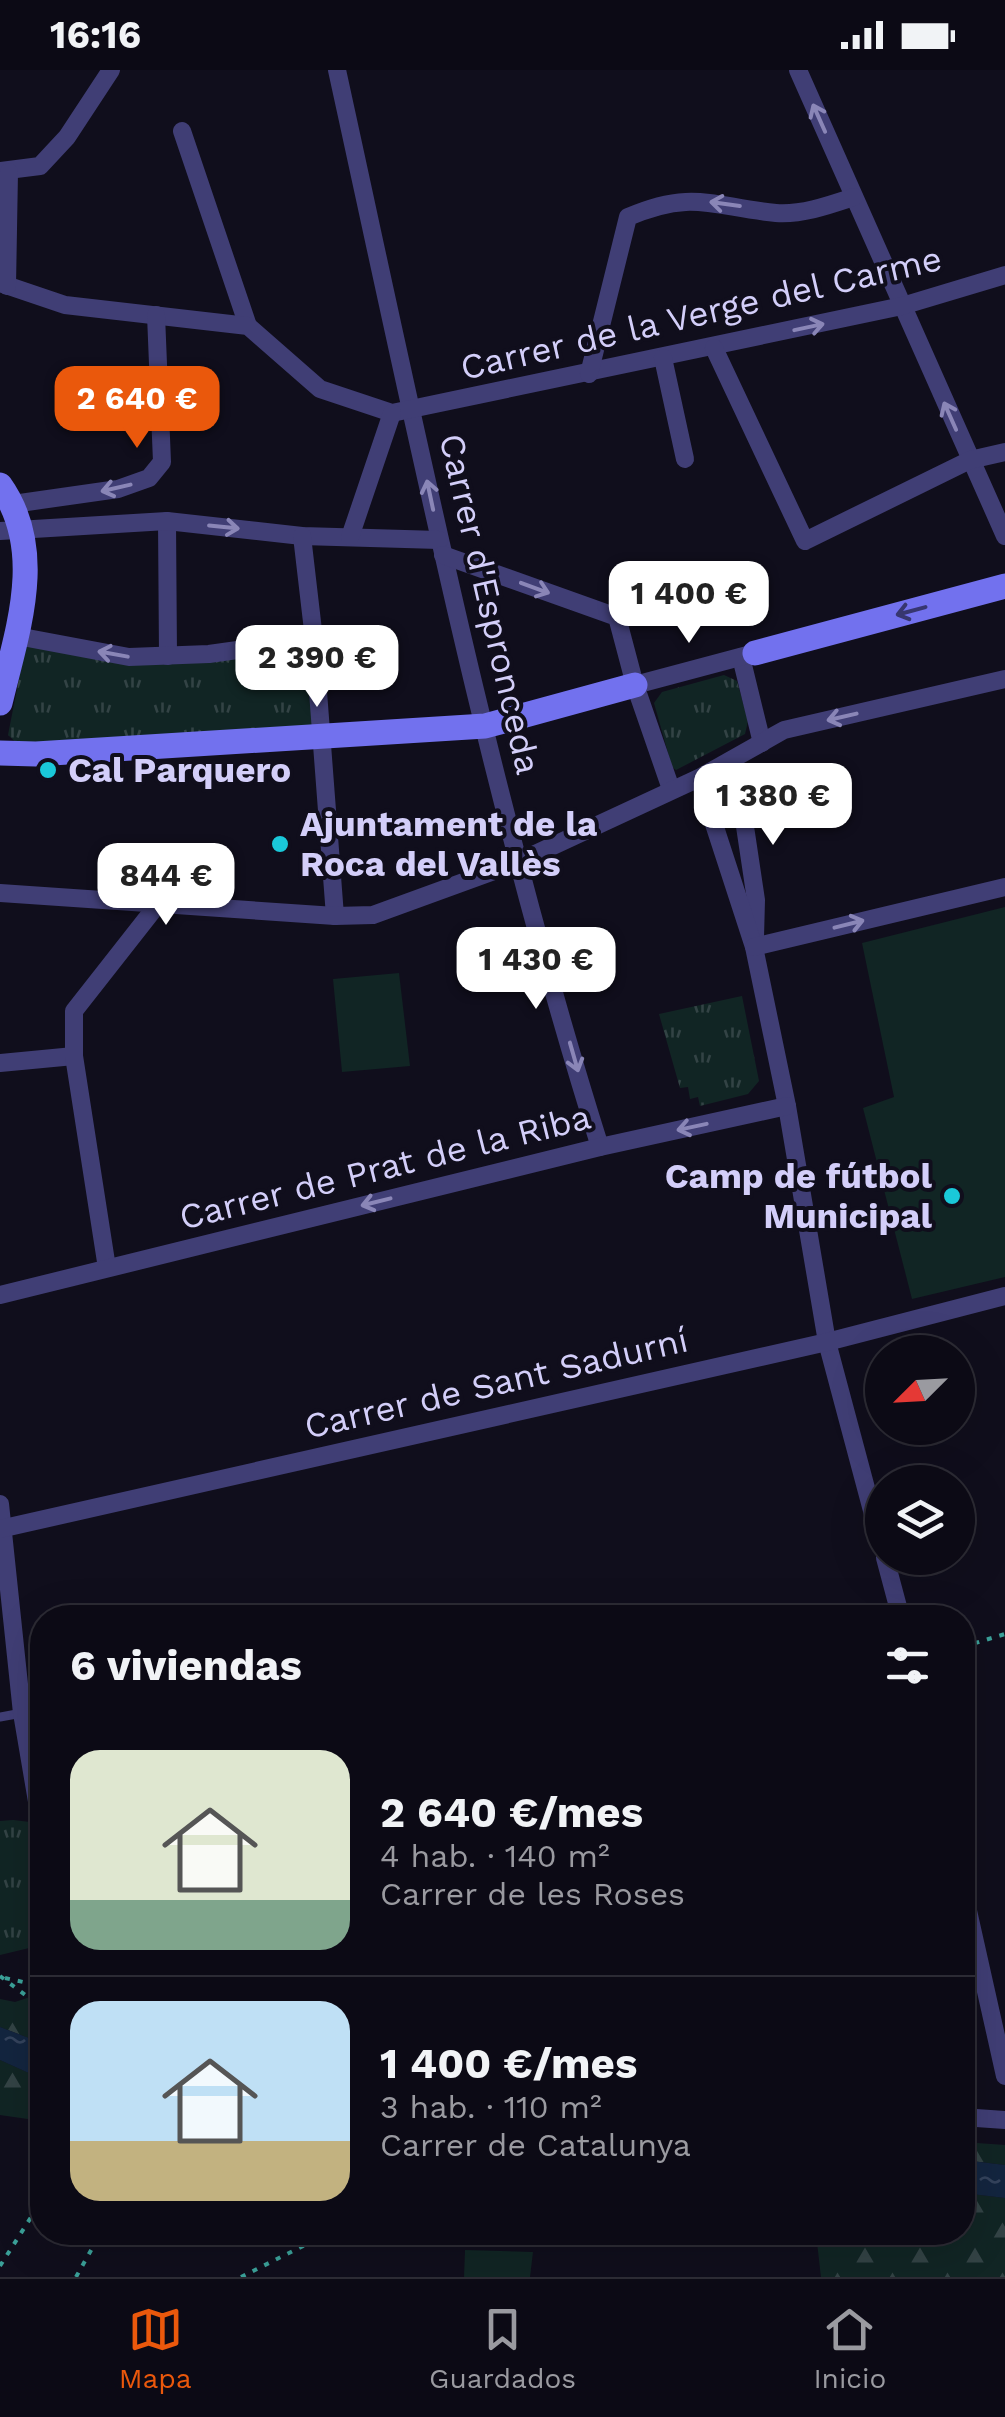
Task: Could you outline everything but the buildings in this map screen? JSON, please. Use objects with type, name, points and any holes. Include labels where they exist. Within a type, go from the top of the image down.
[{"type":"street","points":[[112,70],[67,137],[40,166],[5,171],[4,284],[66,305],[248,326]]},
{"type":"street","name":"Carrer d'Espronceda","points":[[338,70],[402,412],[441,547],[516,863],[600,1147]]},
{"type":"street","points":[[798,70],[1005,536]]},
{"type":"street","points":[[182,131],[248,326],[320,388],[402,412],[350,538]]},
{"type":"street","points":[[588,374],[628,216],[650,207],[689,200],[724,202],[780,214],[822,208],[854,197]]},
{"type":"street","name":"Carrer de la Verge del Carme","points":[[402,412],[902,306],[1005,275]]},
{"type":"street","points":[[0,703],[26,584],[11,530],[7,495],[118,489],[150,478],[162,462],[156,315]]},
{"type":"street","points":[[714,348],[805,541],[970,460],[1005,452]]},
{"type":"street","points":[[663,358],[685,459]]},
{"type":"street","points":[[11,530],[167,521],[441,547],[616,617],[671,789]]},
{"type":"street","points":[[167,521],[168,656]]},
{"type":"street","points":[[302,536],[314,639],[335,916]]},
{"type":"street","points":[[0,753],[47,754],[485,726],[1005,586]]},
{"type":"street","points":[[16,636],[130,657],[209,654],[314,639]]},
{"type":"street","points":[[748,655],[762,742]]},
{"type":"street","points":[[0,893],[335,916],[374,915],[516,863],[699,778],[784,730],[1005,679]]},
{"type":"street","points":[[732,760],[738,773],[756,900],[754,947]]},
{"type":"street","points":[[699,778],[754,947],[788,1106],[826,1342],[865,1485]]},
{"type":"street","points":[[754,947],[1005,887]]},
{"type":"street","points":[[107,1268],[74,1056],[74,1011],[158,904]]},
{"type":"street","points":[[0,1063],[74,1056]]},
{"type":"street","name":"Carrer de Prat de la Riba","points":[[0,1295],[600,1147],[788,1106]]},
{"type":"street","name":"Carrer de Sant Sadurní","points":[[2,1529],[826,1342],[1005,1296]]},
{"type":"street","points":[[0,1504],[7,1625],[30,1761]]},
{"type":"street","points":[[890,1575],[898,1605]]},
{"type":"street","points":[[975,1942],[1005,2076]]},
{"type":"street","points":[[975,2117],[1005,2120]]},
{"type":"lane","points":[[0,1717],[22,1713]]},
{"type":"path","points":[[975,1643],[1005,1634]]},
{"type":"path","points":[[0,1976],[30,1984]]},
{"type":"path","points":[[0,1976],[30,1999]]},
{"type":"path","points":[[0,2266],[30,2219]]},
{"type":"path","points":[[76,2277],[93,2245]]},
{"type":"path","points":[[241,2277],[305,2245]]},
{"type":"green space","points":[[27,638],[129,657],[312,645],[317,733],[23,749],[8,735]]},
{"type":"green space","points":[[724,675],[737,681],[748,721],[745,734],[676,770],[654,703],[662,692]]},
{"type":"green space","points":[[1005,907],[1005,1277],[912,1299],[863,1108],[894,1097],[862,943]]},
{"type":"green space","points":[[399,973],[410,1066],[342,1072],[333,979]]},
{"type":"green space","points":[[742,996],[759,1081],[748,1094],[700,1106],[698,1097],[690,1099],[688,1087],[680,1088],[659,1014]]},
{"type":"green space","points":[[0,1821],[30,1822],[30,1946],[0,1955]]},
{"type":"green space","points":[[30,1997],[30,2038],[0,2027],[0,1999],[15,2002]]},
{"type":"green space","points":[[0,2060],[30,2074],[30,2119],[0,2115]]},
{"type":"green space","points":[[975,2143],[1005,2145],[1005,2165],[975,2161]]},
{"type":"green space","points":[[975,2194],[1005,2198],[1005,2277],[821,2277],[817,2245],[975,2245]]},
{"type":"green space","points":[[465,2250],[533,2252],[530,2277],[464,2277]]},
{"type":"water","points":[[0,2027],[30,2038],[30,2074],[0,2060]]},
{"type":"water","points":[[975,2161],[1005,2165],[1005,2198],[975,2194]]},
{"type":"place","name":"Cal Parquero","points":[[48,770]]},
{"type":"place","name":"Ajuntament de la Roca del Vallès","points":[[280,844]]},
{"type":"place","name":"Camp de fútbol Municipal","points":[[952,1196]]}]
